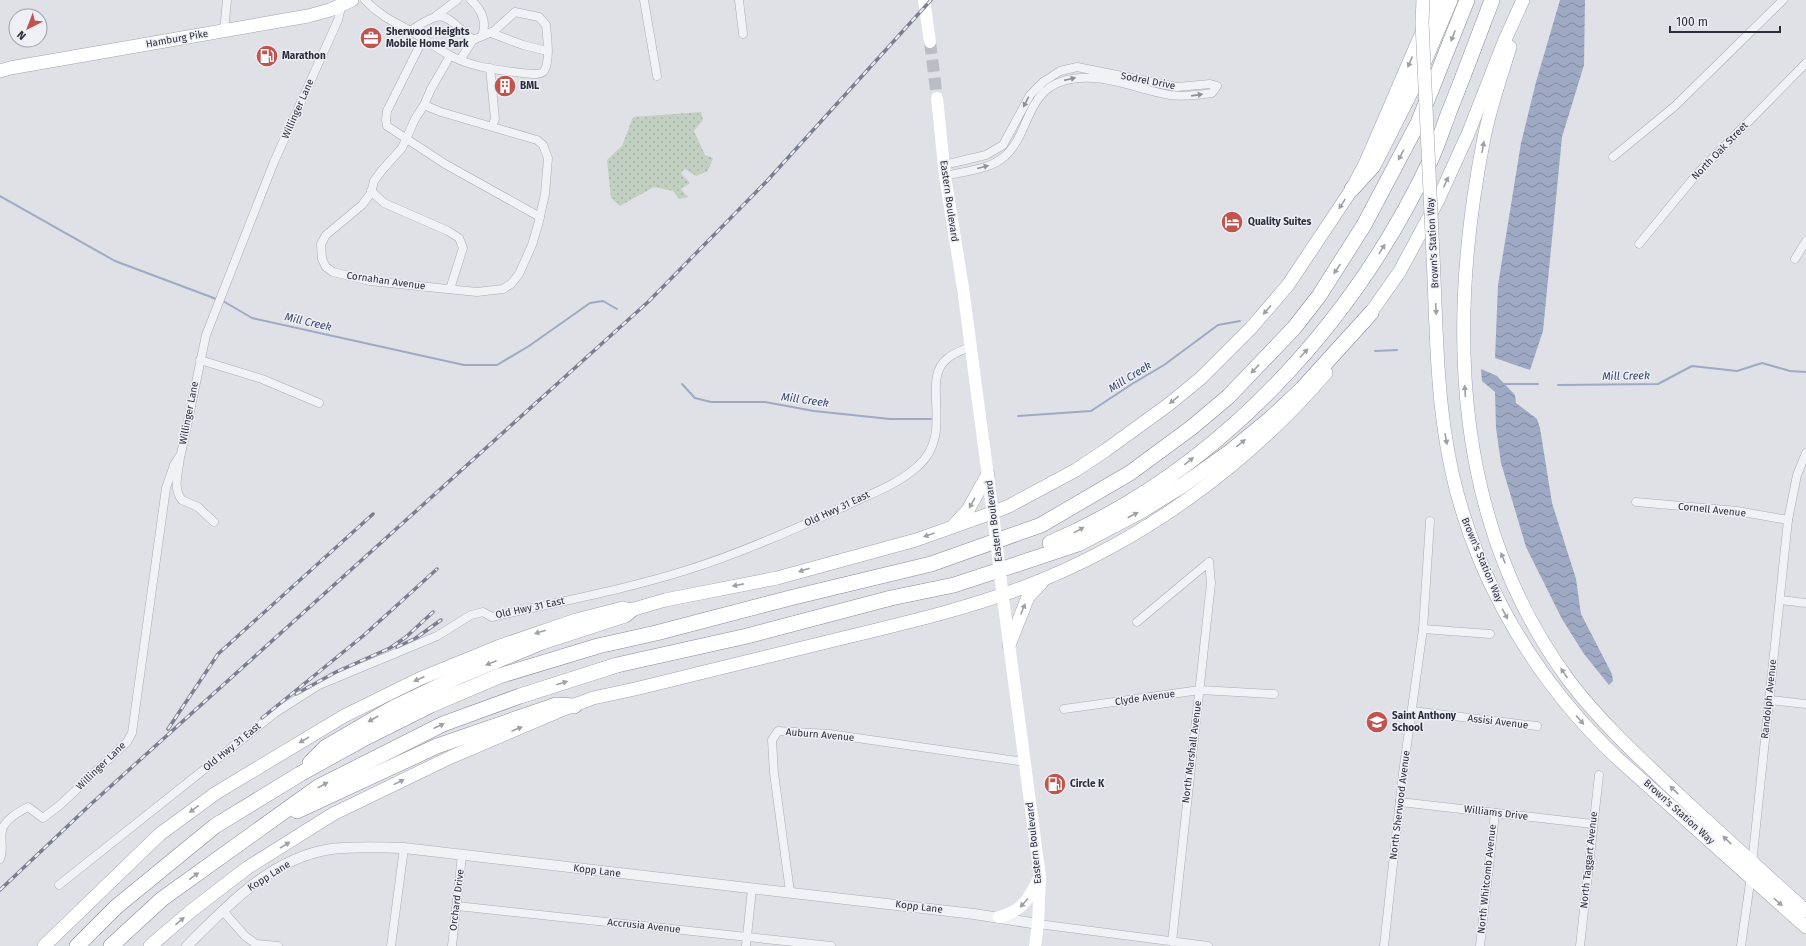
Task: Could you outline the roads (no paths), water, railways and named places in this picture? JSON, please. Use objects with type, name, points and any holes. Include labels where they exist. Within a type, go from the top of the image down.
[{"type":"highway","points":[[1352,189],[1373,166],[1415,83],[1450,0]]},
{"type":"highway","points":[[77,946],[116,907],[215,826],[300,774],[367,737],[431,705],[499,676],[598,646],[656,633],[794,597],[931,564],[1042,525],[1130,473],[1191,428],[1228,397],[1294,328],[1320,296],[1364,225],[1418,123],[1467,0]]},
{"type":"highway","points":[[954,585],[1073,534],[1130,502],[1184,466],[1230,428],[1270,391],[1320,336],[1359,284],[1383,248],[1431,159],[1492,0]]},
{"type":"highway","points":[[111,946],[162,899],[318,787],[443,724],[513,698],[617,665],[747,636],[891,598],[954,585],[1078,544],[1141,511],[1183,485],[1230,451],[1270,419],[1302,389],[1371,312]]},
{"type":"highway","points":[[300,774],[326,747],[393,708],[462,675],[498,660],[542,642],[625,614],[632,610]]},
{"type":"highway","points":[[262,827],[437,746],[556,705],[574,706]]},
{"type":"main road","points":[[924,0],[930,42]]},
{"type":"main road","name":"Brown's Station Way","points":[[1423,0],[1424,75],[1433,256],[1440,382],[1445,436],[1462,512],[1491,587],[1510,622],[1539,668],[1585,725],[1616,757],[1806,927]]},
{"type":"main road","points":[[44,946],[160,834],[216,793],[344,716],[419,679],[500,646],[576,620],[623,608],[632,610],[665,600],[777,578],[814,566],[879,551],[950,528],[993,518],[1076,470],[1133,432],[1202,378],[1251,328],[1288,285],[1352,189],[1383,126],[1436,0]]},
{"type":"main road","name":"Hamburg Pike","points":[[0,71],[15,67],[311,15],[330,10],[347,2]]},
{"type":"main road","points":[[150,946],[191,911],[247,868],[333,814],[451,757],[593,698],[944,613],[1002,593],[1047,577],[1084,561],[1131,536],[1187,500],[1229,468],[1270,433],[1307,395],[1338,359],[1400,271],[1437,202],[1468,134],[1504,42],[1522,3]]},
{"type":"main road","name":"Brown's Station Way","points":[[1522,3],[1485,136],[1471,214],[1466,261],[1463,347],[1466,407],[1472,451],[1485,506],[1497,543],[1516,589],[1538,632],[1569,681],[1625,746],[1806,911]]},
{"type":"main road","name":"Eastern Boulevard","points":[[936,98],[944,171],[988,474],[1002,593],[1040,877],[1038,924],[1035,946]]},
{"type":"main road","points":[[950,528],[968,510],[988,474]]},
{"type":"main road","points":[[1009,645],[1028,598],[1047,577]]},
{"type":"main road","points":[[999,917],[1012,914],[1024,905],[1040,877]]},
{"type":"street","points":[[224,31],[227,0]]},
{"type":"street","points":[[365,0],[383,17],[424,39],[450,56],[460,60],[481,67],[539,74],[544,72],[548,64],[546,25],[539,17],[515,12],[491,33],[474,40],[460,60]]},
{"type":"street","points":[[410,31],[436,16],[457,0]]},
{"type":"street","points":[[471,0],[480,9],[484,19],[482,36]]},
{"type":"street","points":[[644,0],[657,76]]},
{"type":"street","points":[[739,0],[743,34]]},
{"type":"street","points":[[1613,157],[1675,106],[1783,0]]},
{"type":"street","name":"Willinger Lane","points":[[0,859],[2,854],[2,830],[12,816],[28,807],[43,818],[60,805],[128,742],[132,734],[166,488],[174,465],[181,454],[206,335],[274,162],[347,2]]},
{"type":"street","points":[[436,16],[452,21],[474,40]]},
{"type":"street","points":[[491,33],[523,45],[547,51]]},
{"type":"street","points":[[424,39],[404,75],[387,112],[387,126],[469,178],[540,217]]},
{"type":"street","name":"Cornahan Avenue","points":[[424,105],[441,112],[538,140],[543,145],[548,158],[548,177],[540,217],[532,245],[519,274],[511,284],[503,289],[477,292],[370,281],[341,275],[326,267],[320,252],[321,244],[326,235],[362,205],[372,191],[374,181],[402,148],[431,88],[450,56]]},
{"type":"street","name":"North Oak Street","points":[[1639,244],[1697,174],[1806,63]]},
{"type":"street","name":"Sodrel Drive","points":[[1077,67],[1177,87],[1210,84],[1217,86],[1212,93],[1192,96],[1171,95],[1094,77],[1079,77],[1061,81],[1050,87],[1033,105],[1012,149],[1005,157],[987,166],[944,171],[986,155],[1003,145],[1030,95],[1043,82],[1060,71],[1077,67]]},
{"type":"street","points":[[490,68],[495,119],[492,126]]},
{"type":"street","points":[[372,191],[384,203],[448,231],[460,238],[463,248],[450,290]]},
{"type":"street","points":[[1795,259],[1806,241]]},
{"type":"street","name":"Old Hwy 31 East","points":[[59,886],[275,713],[319,685],[437,636],[471,615],[484,612],[492,617],[656,579],[688,570],[766,541],[830,513],[906,476],[920,465],[934,442],[938,412],[935,385],[936,377],[940,368],[948,358],[970,347]]},
{"type":"street","points":[[200,360],[262,379],[319,403]]},
{"type":"street","points":[[181,454],[176,484],[179,497],[182,500],[198,507],[214,522]]},
{"type":"street","name":"Randolph Avenue","points":[[1742,946],[1770,700],[1788,520],[1797,475],[1806,454]]},
{"type":"street","name":"Cornell Avenue","points":[[1636,502],[1737,511],[1788,520]]},
{"type":"street","name":"North Sherwood Avenue","points":[[1384,946],[1400,802],[1423,629],[1430,521]]},
{"type":"street","name":"North Marshall Avenue","points":[[1137,622],[1209,562],[1211,583],[1172,942]]},
{"type":"street","points":[[1780,600],[1806,603]]},
{"type":"street","points":[[1423,629],[1490,634]]},
{"type":"street","name":"Clyde Avenue","points":[[1064,709],[1200,690],[1274,694]]},
{"type":"street","points":[[1770,700],[1806,704]]},
{"type":"street","name":"Assisi Avenue","points":[[1412,711],[1537,726]]},
{"type":"street","name":"Auburn Avenue","points":[[790,892],[774,773],[772,740],[778,731],[837,735],[1025,762]]},
{"type":"street","name":"North Taggart Avenue","points":[[1580,946],[1599,775]]},
{"type":"street","name":"Williams Drive","points":[[1400,802],[1593,824]]},
{"type":"street","name":"North Whitcomb Avenue","points":[[1480,946],[1495,813]]},
{"type":"street","name":"Kopp Lane","points":[[187,946],[250,887],[288,863],[311,854],[330,849],[353,847],[404,848],[999,917],[1038,924]]},
{"type":"street","points":[[391,946],[404,848]]},
{"type":"street","name":"Orchard Drive","points":[[452,946],[462,855]]},
{"type":"street","points":[[746,946],[752,889]]},
{"type":"street","name":"Accrusia Avenue","points":[[456,906],[831,946]]},
{"type":"street","points":[[223,911],[245,936],[256,945],[278,946]]},
{"type":"street","points":[[1038,924],[1149,943],[1172,942],[1208,946]]},
{"type":"water","points":[[1560,0],[1585,0],[1584,65],[1562,137],[1543,331],[1530,370],[1495,358],[1498,285],[1521,143],[1536,82]]},
{"type":"water","points":[[1481,369],[1497,376],[1515,395],[1516,403],[1537,419],[1540,428],[1552,503],[1576,579],[1581,614],[1612,674],[1613,681],[1609,685],[1584,654],[1562,619],[1526,547],[1501,463],[1496,428],[1495,392],[1482,381]]},
{"type":"waterway","name":"Mill Creek","points":[[0,196],[115,261],[219,300]]},
{"type":"waterway","name":"Mill Creek","points":[[223,301],[252,318],[464,365],[497,365],[529,346],[590,303],[603,301],[617,309]]},
{"type":"waterway","name":"Mill Creek","points":[[1018,416],[1091,411],[1164,365],[1218,325],[1240,321]]},
{"type":"waterway","name":"Mill Creek","points":[[1375,351],[1397,350]]},
{"type":"waterway","name":"Mill Creek","points":[[1558,385],[1658,384],[1692,366],[1737,371],[1762,363],[1790,371],[1806,372]]},
{"type":"waterway","name":"Mill Creek","points":[[682,384],[695,398],[711,402],[765,402],[814,411],[890,419],[931,419]]},
{"type":"waterway","name":"Mill Creek","points":[[1504,384],[1538,384]]},
{"type":"tunnel","points":[[930,42],[937,98]]},
{"type":"railway","points":[[0,890],[91,804],[648,302],[766,182],[931,0]]},
{"type":"railway","points":[[168,729],[218,654],[373,514]]},
{"type":"railway","points":[[262,718],[363,636],[437,569]]},
{"type":"railway","points":[[296,694],[336,672],[390,648],[406,637],[433,612]]},
{"type":"railway","points":[[397,647],[416,638],[441,620]]},
{"type":"place","name":"Sherwood Heights Mobile Home Park","points":[[371,38]]},
{"type":"place","name":"Marathon","points":[[267,56]]},
{"type":"place","name":"BML","points":[[505,86]]},
{"type":"place","name":"Quality Suites","points":[[1232,222]]},
{"type":"place","name":"Saint Anthony School","points":[[1377,722]]},
{"type":"place","name":"Circle K","points":[[1055,784]]}]
